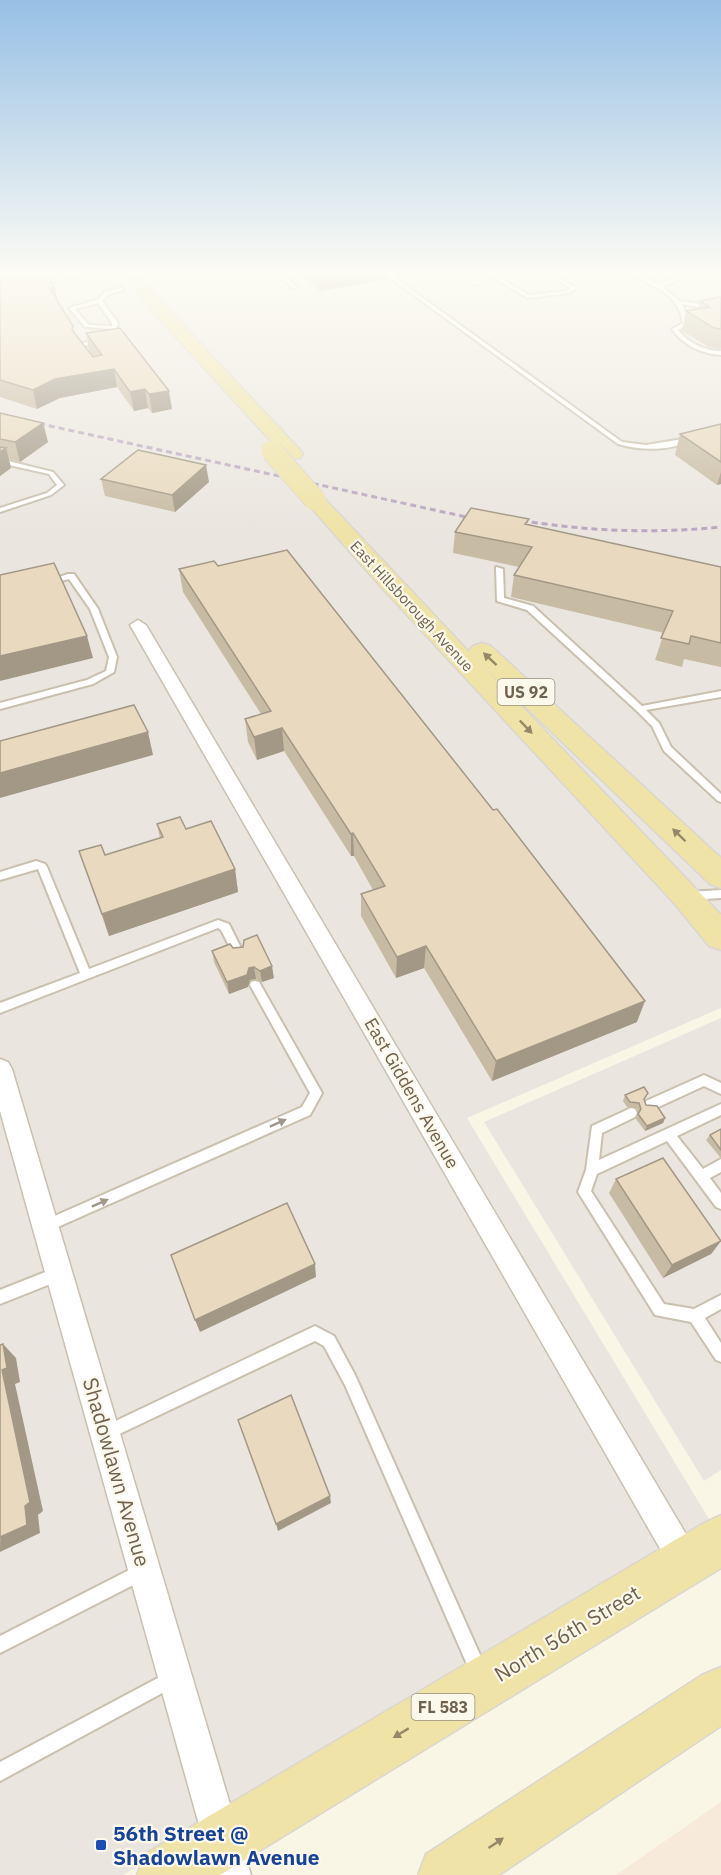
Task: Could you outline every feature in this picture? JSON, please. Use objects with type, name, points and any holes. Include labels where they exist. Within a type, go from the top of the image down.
[{"type":"main road","name":"East Hillsborough Avenue","points":[[190,360],[272,451],[721,876]]},
{"type":"main road","name":"East Hillsborough Avenue","points":[[206,360],[293,454],[388,582],[686,896],[721,937]]},
{"type":"main road","name":"North 56th Street","points":[[166,1875],[228,1857],[484,1683],[703,1551]]},
{"type":"main road","points":[[447,1875],[721,1694]]},
{"type":"street","name":"East Giddens Avenue","points":[[138,625],[703,1551]]},
{"type":"street","name":"Shadowlawn Avenue","points":[[2,1080],[228,1857]]},
{"type":"lane","points":[[505,360],[620,443],[648,448],[695,438]]},
{"type":"lane","points":[[0,461],[51,473],[61,484],[49,494],[0,510]]},
{"type":"lane","points":[[499,569],[500,598],[530,608],[640,709],[656,725],[667,749],[721,799]]},
{"type":"lane","points":[[0,706],[90,682],[104,676],[112,668],[113,657],[94,609],[71,576],[41,584]]},
{"type":"lane","points":[[640,709],[721,694]]},
{"type":"lane","points":[[0,876],[36,865],[42,867],[86,975]]},
{"type":"lane","points":[[686,896],[701,897],[721,894]]},
{"type":"lane","points":[[0,1008],[218,924],[225,927],[240,954]]},
{"type":"lane","points":[[46,1226],[306,1111],[316,1093],[255,985]]},
{"type":"lane","points":[[650,1105],[704,1080],[721,1089]]},
{"type":"lane","points":[[592,1170],[721,1109]]},
{"type":"lane","points":[[631,1113],[596,1130],[592,1170],[584,1192],[660,1310],[695,1316],[721,1302]]},
{"type":"lane","points":[[669,1134],[721,1203]]},
{"type":"lane","points":[[701,1176],[721,1165]]},
{"type":"lane","points":[[0,1298],[59,1274]]},
{"type":"lane","points":[[695,1316],[721,1355]]},
{"type":"lane","points":[[106,1433],[315,1333],[329,1341],[350,1380],[484,1683]]},
{"type":"lane","points":[[0,1645],[145,1569]]},
{"type":"lane","points":[[0,1773],[176,1677]]},
{"type":"shaded area","points":[[0,360],[721,360],[721,1008],[467,1118],[712,1524],[123,1875],[0,1875]]},
{"type":"shaded area","points":[[721,1018],[721,1470],[704,1481],[484,1122]]},
{"type":"shaded area","points":[[721,1802],[721,1875],[616,1875]]},
{"type":"building","points":[[0,360],[144,360],[169,391],[149,394],[145,389],[130,392],[114,369],[55,379],[33,390],[0,380]]},
{"type":"building","points":[[0,413],[43,423],[15,442],[0,439]]},
{"type":"building","points":[[721,424],[721,462],[680,434]]},
{"type":"building","points":[[138,450],[206,465],[172,495],[101,479]]},
{"type":"building","points":[[471,508],[529,519],[525,524],[721,567],[721,643],[691,636],[689,644],[661,638],[673,611],[514,575],[532,547],[455,532]]},
{"type":"building","points":[[287,550],[493,810],[497,809],[645,1001],[496,1061],[426,946],[397,957],[361,894],[385,886],[353,833],[351,834],[282,728],[254,737],[245,719],[271,711],[179,569],[214,561],[218,566]]},
{"type":"building","points":[[54,563],[87,636],[0,656],[0,575]]},
{"type":"building","points":[[134,705],[148,732],[0,773],[0,741]]},
{"type":"building","points":[[180,817],[186,829],[211,821],[235,869],[102,914],[79,851],[101,845],[105,855],[163,837],[157,824]]},
{"type":"building","points":[[257,935],[272,966],[260,971],[254,967],[249,968],[247,975],[227,982],[212,951],[230,944],[233,948],[243,947],[244,940]]},
{"type":"building","points":[[644,1087],[648,1093],[644,1099],[646,1105],[657,1106],[665,1118],[647,1126],[638,1114],[641,1109],[639,1103],[630,1102],[625,1095]]},
{"type":"building","points":[[721,1129],[721,1150],[710,1135]]},
{"type":"building","points":[[663,1158],[721,1241],[672,1265],[616,1179]]},
{"type":"building","points":[[287,1203],[315,1264],[195,1320],[171,1255]]},
{"type":"building","points":[[3,1344],[7,1368],[2,1370],[30,1502],[25,1506],[27,1525],[0,1537],[0,1345]]},
{"type":"building","points":[[291,1395],[330,1496],[276,1524],[238,1420]]},
{"type":"railway","points":[[0,415],[480,520]]},
{"type":"railway","points":[[512,519],[616,530],[721,527]]},
{"type":"place","name":"56th Street @ Shadowlawn Avenue","points":[[101,1845]]}]
